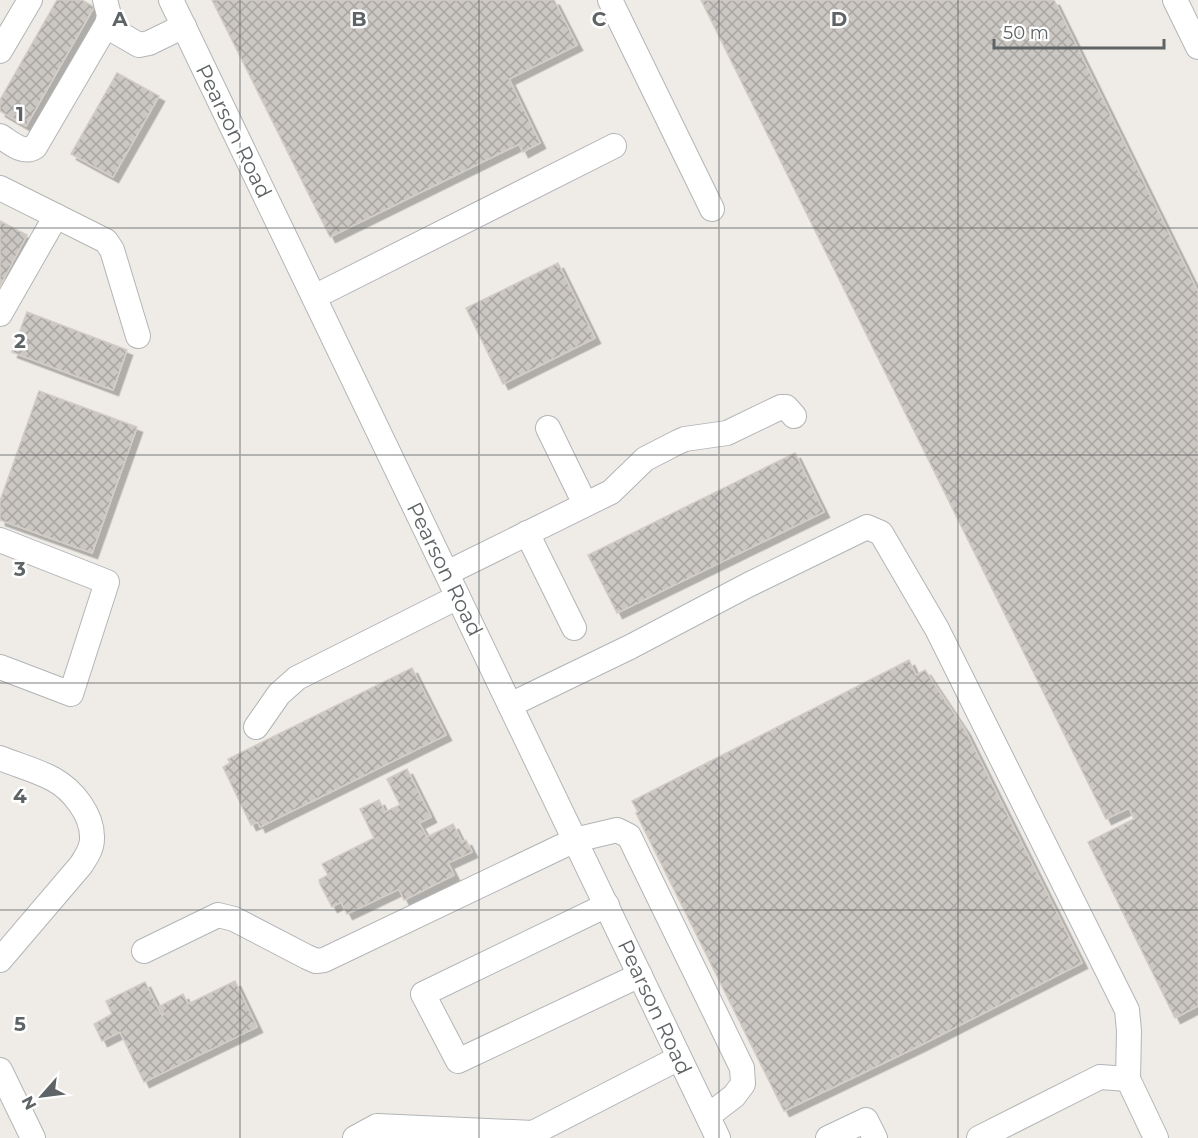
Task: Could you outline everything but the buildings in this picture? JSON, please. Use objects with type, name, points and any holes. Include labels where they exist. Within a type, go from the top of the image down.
[{"type":"street","points":[[0,51],[30,0]]},
{"type":"street","points":[[0,136],[24,150],[35,147],[106,26],[109,15],[105,0]]},
{"type":"street","name":"Pearson Road","points":[[171,0],[718,1138]]},
{"type":"street","points":[[610,0],[712,209]]},
{"type":"street","points":[[1175,0],[1198,47]]},
{"type":"street","points":[[106,26],[139,45],[146,44],[184,26]]},
{"type":"street","points":[[314,297],[614,146]]},
{"type":"street","points":[[0,188],[102,239],[112,250],[138,336]]},
{"type":"street","points":[[0,314],[5,309],[56,216]]},
{"type":"street","points":[[447,573],[618,487],[645,459],[678,442],[727,433],[781,407],[786,406],[794,416]]},
{"type":"street","points":[[548,428],[585,504]]},
{"type":"street","points":[[510,705],[867,527],[881,533],[937,629],[1127,1010],[1128,1079],[1156,1138]]},
{"type":"street","points":[[527,533],[574,628]]},
{"type":"street","points":[[0,540],[107,582],[71,694],[0,667]]},
{"type":"street","points":[[256,727],[279,694],[297,678],[458,597]]},
{"type":"street","points":[[0,758],[52,778],[66,788],[84,810],[92,839],[88,854],[81,865],[0,960]]},
{"type":"street","points":[[144,951],[218,915],[234,919],[316,961],[324,960],[575,840],[617,830],[629,836],[742,1068],[743,1084],[734,1096],[708,1116]]},
{"type":"street","points":[[607,905],[423,994],[458,1061],[640,975]]},
{"type":"street","points":[[355,1138],[377,1126],[534,1136],[679,1058]]},
{"type":"street","points":[[0,1070],[33,1138]]},
{"type":"street","points":[[979,1138],[1100,1077],[1128,1079]]},
{"type":"street","points":[[828,1138],[866,1120],[875,1138]]}]
